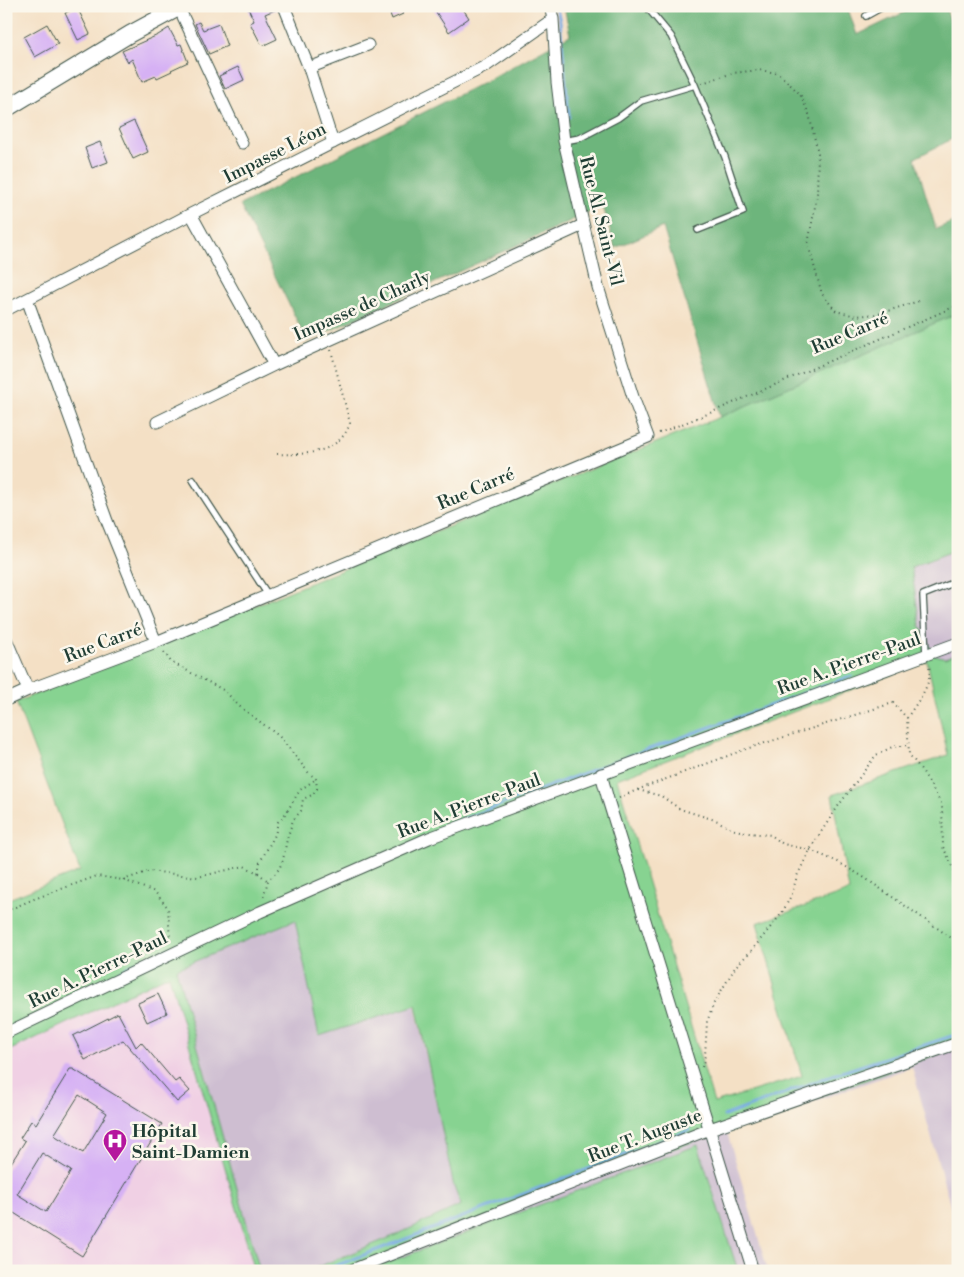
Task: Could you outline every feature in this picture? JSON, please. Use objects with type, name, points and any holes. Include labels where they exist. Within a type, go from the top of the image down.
[{"type":"main road","points":[[6,109],[130,34],[181,7]]},
{"type":"street","points":[[284,6],[309,68],[333,143]]},
{"type":"street","name":"Rue Al. Saint-Vil","points":[[550,6],[553,19],[557,82],[564,141],[583,225],[598,287],[633,397],[648,437]]},
{"type":"street","points":[[181,7],[242,143]]},
{"type":"street","name":"Impasse Léon","points":[[6,310],[191,214],[486,66],[553,19]]},
{"type":"street","points":[[309,68],[368,45]]},
{"type":"street","points":[[191,214],[274,366]]},
{"type":"street","name":"Impasse de Charly","points":[[157,422],[274,366],[583,225]]},
{"type":"street","points":[[28,299],[107,521],[156,642]]},
{"type":"street","name":"Rue Carré","points":[[6,700],[156,642],[648,437]]},
{"type":"street","points":[[6,639],[28,690]]},
{"type":"street","name":"Rue A. Pierre-Paul","points":[[6,1033],[260,912],[429,838],[958,643]]},
{"type":"street","points":[[601,774],[753,1271]]},
{"type":"street","name":"Rue T. Auguste","points":[[348,1271],[710,1129],[958,1043]]},
{"type":"lane","points":[[646,6],[671,36],[695,85],[725,157],[743,212],[698,230]]},
{"type":"lane","points":[[866,16],[884,6]]},
{"type":"lane","points":[[564,141],[580,138],[618,118],[641,101],[695,85]]},
{"type":"lane","points":[[194,480],[268,595]]},
{"type":"lane","points":[[926,654],[923,595],[958,581]]},
{"type":"path","points":[[695,85],[733,73],[758,70],[778,73],[800,94],[809,114],[818,153],[817,196],[808,244],[822,294],[836,311],[856,316],[878,314],[919,301]]},
{"type":"path","name":"Rue Carré","points":[[648,437],[710,413],[958,305]]},
{"type":"path","points":[[277,454],[298,455],[312,453],[338,441],[347,432],[350,423],[329,341]]},
{"type":"path","points":[[156,642],[171,662],[225,691],[239,706],[279,736],[316,779],[317,789],[312,795],[303,799],[301,811],[294,820],[287,839],[283,860],[279,869],[268,881],[260,912]]},
{"type":"path","points":[[926,654],[930,672],[925,690],[907,718],[909,754],[923,772],[942,805],[943,847],[958,877]]},
{"type":"path","points":[[609,803],[637,790],[746,749],[892,703],[907,718]]},
{"type":"path","points":[[697,1092],[705,1056],[707,1022],[714,1003],[736,966],[752,950],[782,913],[810,850],[839,805],[876,755],[892,747],[908,745]]},
{"type":"path","points":[[258,873],[260,862],[275,835],[278,822],[300,790],[316,779]]},
{"type":"path","points":[[637,790],[660,796],[680,809],[718,822],[731,829],[771,835],[783,844],[810,850],[838,862],[953,939],[958,946]]},
{"type":"path","points":[[123,880],[150,871],[198,877],[244,866],[268,881]]},
{"type":"path","points":[[6,911],[97,876],[123,880],[155,892],[168,908],[171,954]]},
{"type":"path","points":[[6,988],[8,1003],[6,1010]]},
{"type":"shaded area","points":[[958,549],[958,653],[945,658],[933,655],[920,625],[911,567]]},
{"type":"shaded area","points":[[295,920],[415,1005],[454,1187],[461,1205],[396,1235],[308,1271],[260,1271],[176,969]]},
{"type":"shaded area","name":"Hôpital Saint-Damien","points":[[169,975],[255,1271],[6,1271],[6,1052]]},
{"type":"shaded area","points":[[958,1047],[958,1234],[912,1067],[727,1132],[768,1271],[738,1271],[698,1146],[368,1271],[361,1271],[536,1198]]},
{"type":"green space","points":[[564,6],[847,6],[857,35],[918,6],[945,6],[958,43],[958,136],[915,158],[936,229],[958,220],[958,313],[720,417],[663,227],[615,248],[603,206],[307,341],[240,205],[484,82],[570,35]]},
{"type":"green space","points":[[958,313],[958,549],[911,567],[920,625],[933,654],[945,658],[958,653],[958,1047],[536,1198],[360,1271],[308,1271],[396,1235],[461,1205],[454,1187],[416,1005],[319,1036],[295,920],[176,969],[260,1271],[255,1271],[169,975],[6,1052],[6,900],[80,871],[16,702],[720,417]],"holes":[[[927,661],[948,755],[832,795],[849,891],[757,923],[802,1076],[714,1103],[617,779]]]},
{"type":"green space","points":[[698,1145],[738,1271],[368,1271],[368,1270]]},
{"type":"building","points":[[247,6],[277,6],[277,9],[265,14],[277,39],[262,46],[250,23],[254,21]]},
{"type":"building","points":[[387,6],[400,6],[403,14],[392,19]]},
{"type":"building","points":[[432,6],[461,6],[469,18],[449,32]]},
{"type":"building","points":[[77,7],[90,34],[78,40],[65,13]]},
{"type":"building","points":[[199,22],[203,30],[219,24],[227,46],[209,54],[195,24]]},
{"type":"building","points":[[47,24],[58,44],[35,57],[24,37]]},
{"type":"building","points":[[169,28],[178,45],[181,44],[188,62],[157,78],[156,76],[142,82],[132,59],[128,62],[122,51]]},
{"type":"building","points":[[238,67],[244,80],[225,89],[219,76]]},
{"type":"building","points":[[134,121],[148,152],[133,159],[119,128]]},
{"type":"building","points":[[100,142],[108,162],[92,168],[85,148]]},
{"type":"building","points":[[158,994],[167,1013],[147,1022],[138,1003]]},
{"type":"building","points":[[118,1013],[136,1047],[141,1042],[175,1082],[179,1079],[190,1091],[177,1102],[123,1040],[85,1060],[73,1036]]},
{"type":"building","points":[[70,1069],[73,1069],[162,1124],[82,1256],[6,1208],[6,1171],[25,1141],[20,1138],[31,1121],[36,1124]],"holes":[[[79,1095],[107,1113],[83,1153],[54,1135]],[[42,1153],[71,1171],[46,1212],[17,1194]]]},
{"type":"waterway","points":[[556,6],[560,21],[569,117]]},
{"type":"waterway","points":[[448,825],[613,762],[852,676]]},
{"type":"waterway","points":[[95,985],[134,964],[168,950]]},
{"type":"waterway","points":[[724,1116],[836,1074],[958,1034]]},
{"type":"waterway","points":[[322,1271],[690,1130]]},
{"type":"place","name":"Hôpital Saint-Damien","points":[[115,1162]]}]
